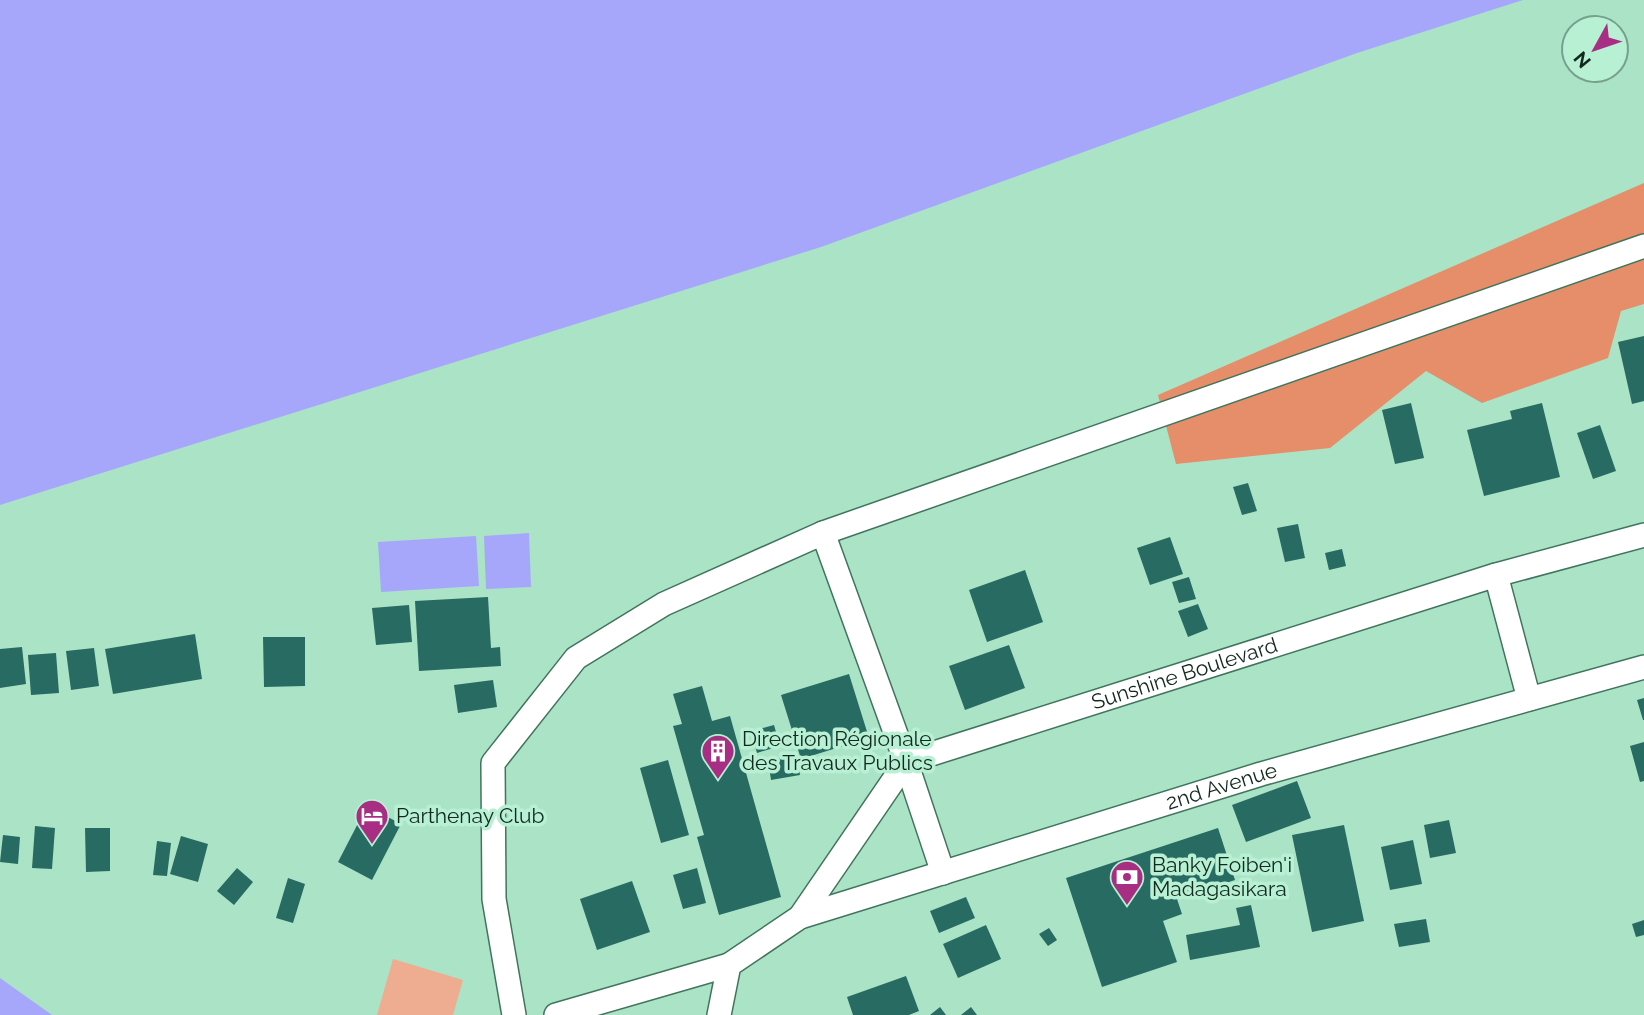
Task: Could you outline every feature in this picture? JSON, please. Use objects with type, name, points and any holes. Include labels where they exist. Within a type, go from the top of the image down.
[{"type":"street","points":[[514,1015],[494,899],[494,763],[576,658],[664,604],[823,533],[1644,246]]},
{"type":"street","points":[[823,533],[943,873]]},
{"type":"street","name":"Sunshine Boulevard","points":[[906,762],[1496,575],[1644,535]]},
{"type":"street","points":[[1496,575],[1529,699]]},
{"type":"street","name":"2nd Avenue","points":[[800,917],[1261,774],[1644,667]]},
{"type":"street","points":[[556,1015],[729,965],[800,917],[906,762]]},
{"type":"street","points":[[719,1015],[729,965]]},
{"type":"shaded area","points":[[1644,183],[1644,304],[1621,311],[1608,358],[1482,403],[1426,371],[1330,448],[1176,464],[1158,395]]},
{"type":"shaded area","points":[[393,959],[463,980],[453,1015],[377,1015]]},
{"type":"water","points":[[0,0],[1523,0],[1357,53],[821,247],[0,505]]},
{"type":"water","points":[[529,533],[531,587],[486,589],[484,536]]},
{"type":"water","points":[[476,536],[479,586],[381,592],[378,542]]},
{"type":"water","points":[[0,978],[52,1015],[0,1015]]},
{"type":"building","points":[[1644,336],[1644,401],[1632,404],[1618,342]]},
{"type":"building","points":[[1411,403],[1424,458],[1395,464],[1382,410]]},
{"type":"building","points":[[1542,403],[1560,477],[1484,496],[1467,430],[1512,419],[1510,411]]},
{"type":"building","points":[[1600,425],[1616,471],[1593,479],[1577,433]]},
{"type":"building","points":[[1248,483],[1257,511],[1242,515],[1233,487]]},
{"type":"building","points":[[1298,524],[1305,558],[1285,562],[1277,528]]},
{"type":"building","points":[[1170,537],[1183,574],[1150,585],[1137,548]]},
{"type":"building","points":[[1342,549],[1346,566],[1329,570],[1325,553]]},
{"type":"building","points":[[1025,570],[1043,622],[987,642],[969,590]]},
{"type":"building","points":[[1189,577],[1196,599],[1179,603],[1172,582]]},
{"type":"building","points":[[488,597],[491,648],[500,647],[501,666],[419,671],[415,601]]},
{"type":"building","points":[[1198,604],[1208,629],[1188,637],[1178,611]]},
{"type":"building","points":[[409,605],[412,642],[376,645],[372,608]]},
{"type":"building","points":[[195,634],[202,679],[113,694],[105,649]]},
{"type":"building","points":[[263,637],[305,637],[305,686],[264,687]]},
{"type":"building","points":[[1009,645],[1025,688],[965,710],[949,666]]},
{"type":"building","points":[[22,647],[26,684],[0,688],[0,649]]},
{"type":"building","points":[[94,648],[99,686],[71,690],[66,651]]},
{"type":"building","points":[[56,653],[59,693],[31,695],[28,655]]},
{"type":"building","points":[[849,674],[869,738],[801,759],[781,695]]},
{"type":"building","points":[[493,680],[497,707],[458,713],[454,685]]},
{"type":"building","name":"Direction Régionale des Travaux Publics","points":[[702,686],[712,721],[730,716],[781,897],[719,915],[697,837],[704,835],[673,726],[682,724],[673,694]]},
{"type":"building","points":[[1644,698],[1644,720],[1643,720],[1637,700]]},
{"type":"building","points":[[774,725],[780,746],[757,753],[751,731]]},
{"type":"building","points":[[1644,742],[1644,781],[1640,782],[1630,746]]},
{"type":"building","points":[[796,755],[800,775],[771,780],[768,760]]},
{"type":"building","points":[[668,760],[689,835],[661,843],[640,768]]},
{"type":"building","points":[[1297,781],[1311,818],[1246,842],[1232,805]]},
{"type":"building","points":[[367,806],[401,824],[372,880],[338,862]]},
{"type":"building","points":[[1449,820],[1456,853],[1430,858],[1424,825]]},
{"type":"building","points":[[1344,825],[1364,921],[1312,932],[1292,835]]},
{"type":"building","points":[[35,826],[55,828],[52,869],[32,868]]},
{"type":"building","points":[[85,828],[110,828],[110,871],[86,872]]},
{"type":"building","name":"Banky Foiben'i Madagasikara","points":[[1218,828],[1235,880],[1177,899],[1182,914],[1163,921],[1177,962],[1102,987],[1066,878]]},
{"type":"building","points":[[3,835],[20,837],[18,864],[0,862]]},
{"type":"building","points":[[181,836],[208,844],[198,882],[170,874]]},
{"type":"building","points":[[1413,840],[1422,884],[1390,890],[1381,847]]},
{"type":"building","points":[[157,841],[171,843],[167,876],[153,875]]},
{"type":"building","points":[[237,868],[253,882],[234,905],[217,891]]},
{"type":"building","points":[[697,868],[706,903],[683,909],[673,875]]},
{"type":"building","points":[[288,878],[305,884],[293,923],[276,918]]},
{"type":"building","points":[[632,881],[650,932],[597,950],[580,899]]},
{"type":"building","points":[[966,897],[975,918],[939,933],[930,911]]},
{"type":"building","points":[[1251,905],[1260,947],[1190,960],[1186,935],[1240,925],[1236,908]]},
{"type":"building","points":[[1426,919],[1430,942],[1399,947],[1394,924]]},
{"type":"building","points":[[1644,920],[1644,935],[1636,937],[1632,924]]},
{"type":"building","points":[[986,925],[1001,959],[958,978],[943,944]]},
{"type":"building","points":[[1049,928],[1057,940],[1048,946],[1039,934]]},
{"type":"building","points":[[906,976],[919,1011],[909,1015],[853,1015],[847,997]]},
{"type":"building","points":[[940,1007],[946,1015],[930,1015]]},
{"type":"building","points":[[971,1007],[977,1015],[961,1015]]},
{"type":"place","name":"Direction Régionale des Travaux Publics","points":[[718,781]]},
{"type":"place","name":"Parthenay Club","points":[[372,846]]},
{"type":"place","name":"Banky Foiben'i Madagasikara","points":[[1127,907]]}]
